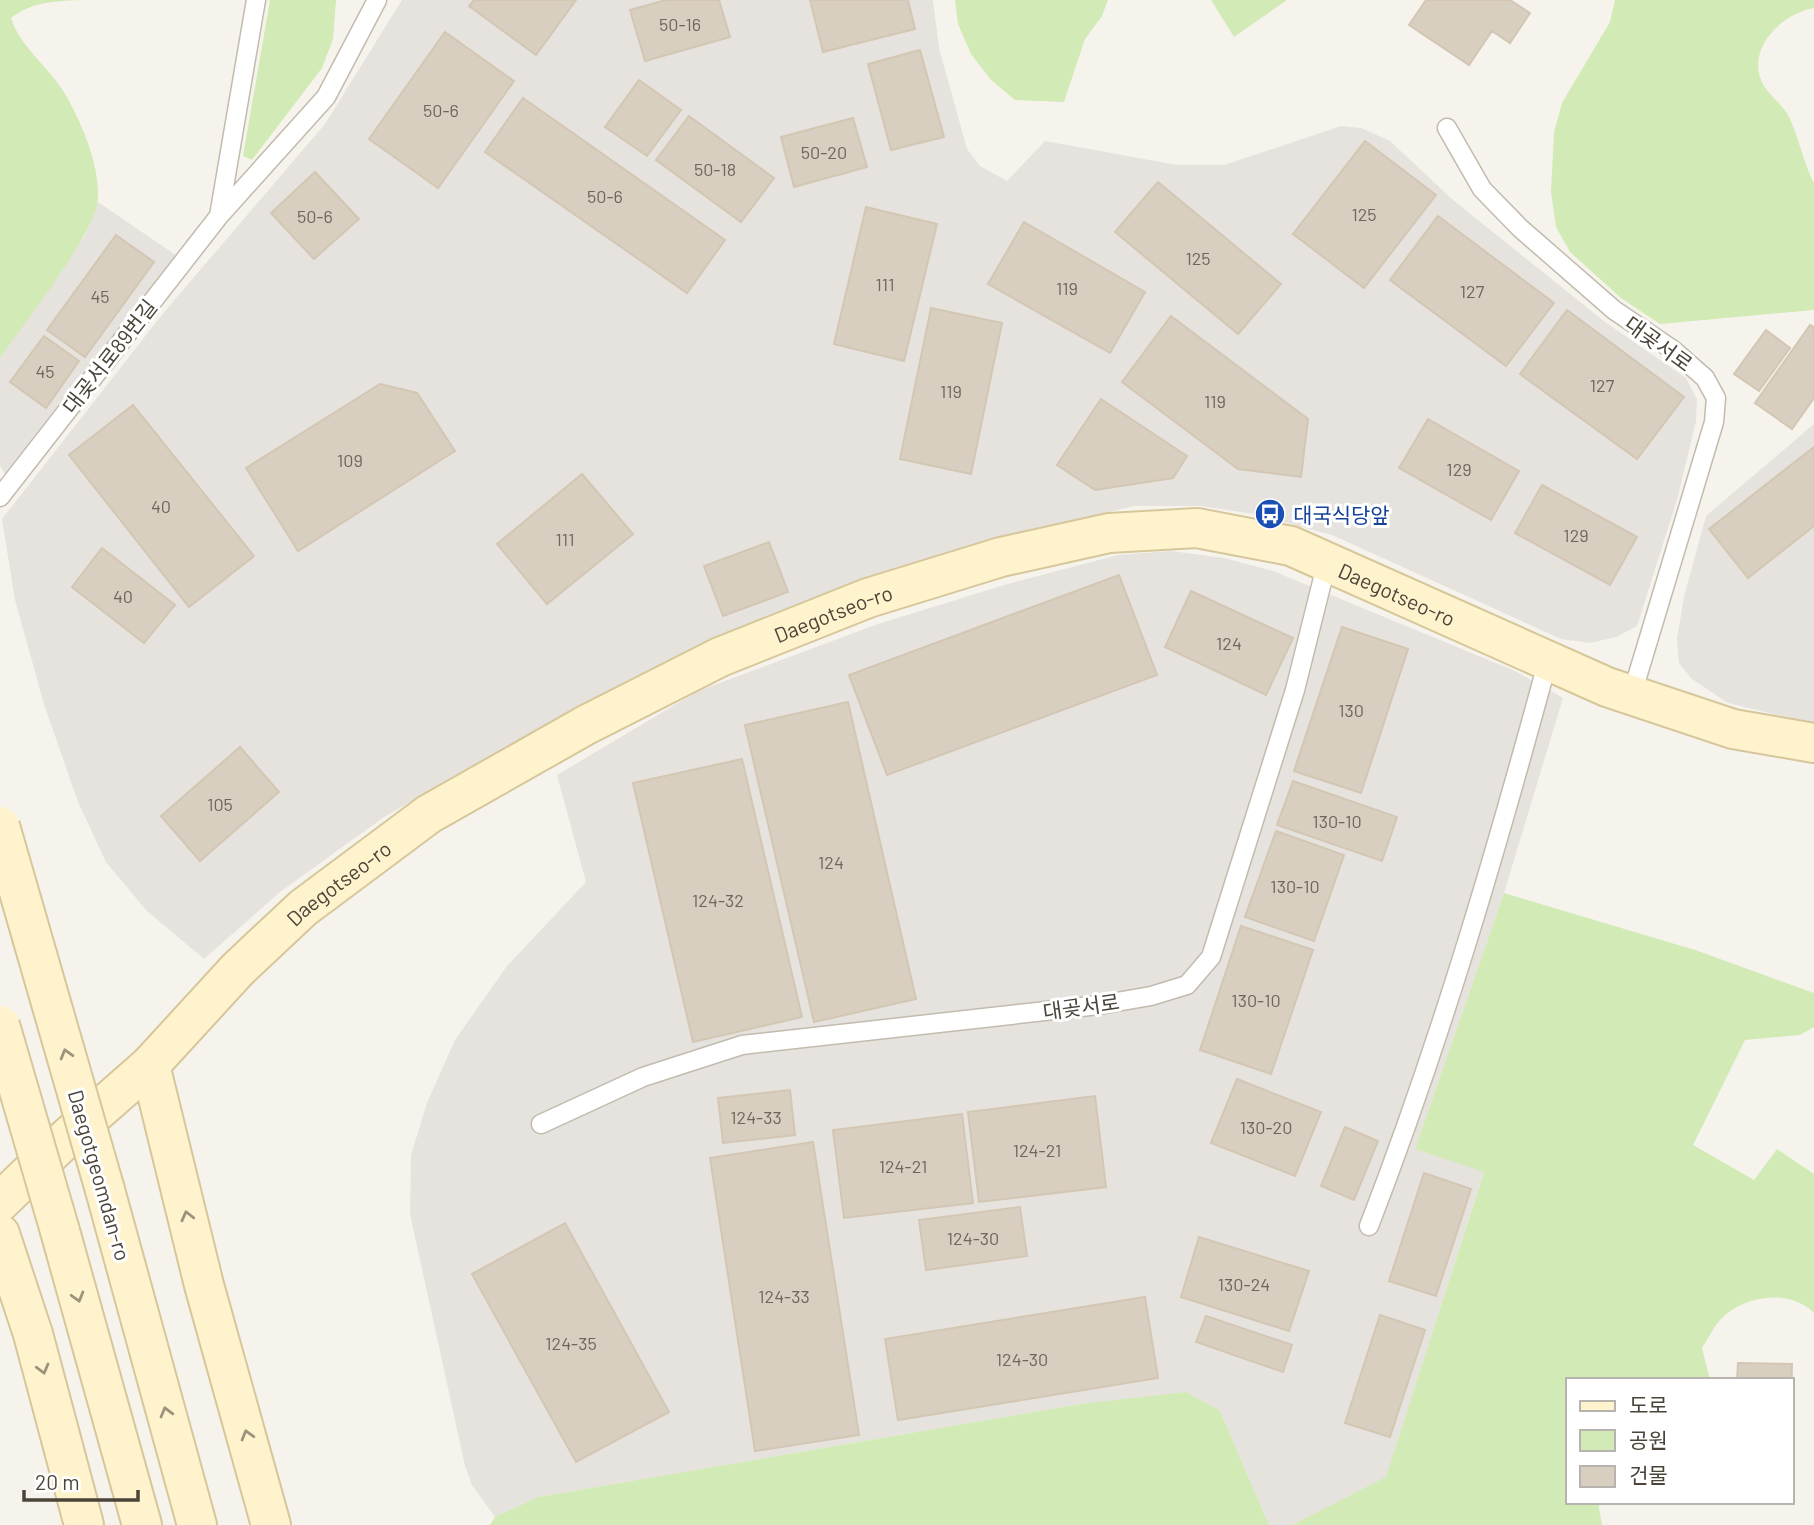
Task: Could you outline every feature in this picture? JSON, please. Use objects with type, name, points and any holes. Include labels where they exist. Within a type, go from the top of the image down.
[{"type":"street","name":"Daegotseo-ro","points":[[0,1202],[60,1144],[150,1065],[238,969],[303,908],[429,814],[586,725],[720,657],[869,598],[1001,557],[1110,533],[1197,528],[1291,547],[1632,694],[1733,729],[1814,743]]},
{"type":"street","name":"Daegotgeomdan-ro","points":[[0,827],[105,1190],[197,1525]]},
{"type":"street","points":[[0,1025],[142,1525]]},
{"type":"street","points":[[150,1065],[204,1285],[271,1525]]},
{"type":"street","points":[[0,1234],[33,1334],[84,1525]]},
{"type":"lane","name":"대곶서로89번길","points":[[219,216],[256,0]]},
{"type":"lane","name":"대곶서로89번길","points":[[0,497],[219,216],[326,97],[377,0]]},
{"type":"lane","name":"대곶서로","points":[[1447,128],[1482,189],[1520,228],[1614,310],[1674,350],[1705,378],[1716,398],[1714,422],[1632,694]]},
{"type":"lane","name":"대곶서로","points":[[541,1124],[643,1077],[742,1045],[1099,1005],[1151,996],[1187,985],[1210,957],[1295,690],[1327,562]]},
{"type":"lane","points":[[1369,1226],[1451,997],[1490,872],[1548,660]]},
{"type":"shaded area","points":[[402,0],[933,0],[939,48],[967,149],[980,166],[1007,181],[1045,141],[1177,165],[1224,165],[1341,126],[1361,128],[1390,141],[1453,200],[1605,322],[1686,378],[1697,399],[1696,421],[1677,500],[1637,626],[1616,637],[1590,643],[1561,639],[1332,535],[1254,514],[1200,506],[1134,506],[1003,538],[691,651],[548,723],[384,817],[280,892],[204,959],[147,911],[106,862],[78,802],[44,704],[15,600],[2,519],[165,311],[325,124]]},
{"type":"shaded area","points":[[98,202],[177,256],[5,474],[0,466],[0,358],[85,235]]},
{"type":"shaded area","points":[[1814,424],[1814,724],[1728,703],[1692,679],[1679,663],[1677,639],[1684,597],[1706,516]]},
{"type":"shaded area","points":[[1171,551],[1224,558],[1273,571],[1515,671],[1563,698],[1504,893],[1415,1149],[1484,1171],[1386,1478],[1292,1525],[1269,1525],[1220,1411],[1080,1404],[538,1497],[495,1517],[472,1485],[465,1466],[410,1214],[411,1155],[427,1103],[455,1040],[507,966],[586,882],[557,775],[698,691],[875,625],[1004,585],[1118,555]]},
{"type":"green space","points":[[0,0],[85,0],[37,5],[11,18],[21,38],[64,92],[77,116],[93,158],[98,199],[85,234],[72,256],[0,358]]},
{"type":"green space","points":[[270,0],[336,0],[333,39],[322,68],[252,160],[243,156]]},
{"type":"green space","points":[[955,0],[1108,0],[1102,16],[1085,39],[1064,102],[1015,100],[991,80],[971,54],[958,24]]},
{"type":"green space","points":[[1211,0],[1287,0],[1234,37]]},
{"type":"green space","points":[[1615,0],[1814,0],[1814,8],[1792,16],[1772,32],[1760,53],[1758,65],[1762,82],[1789,117],[1814,183],[1814,310],[1660,324],[1621,298],[1570,252],[1556,227],[1551,192],[1554,132],[1562,103],[1610,22]]},
{"type":"green space","points":[[1504,893],[1695,950],[1814,993],[1814,1027],[1800,1035],[1745,1040],[1693,1145],[1754,1180],[1777,1149],[1814,1174],[1814,1313],[1804,1305],[1779,1298],[1753,1300],[1730,1311],[1717,1323],[1702,1348],[1710,1378],[1566,1378],[1566,1504],[1598,1504],[1602,1525],[1292,1525],[1386,1477],[1484,1172],[1415,1149]]},
{"type":"green space","points":[[1186,1392],[1220,1411],[1269,1525],[490,1525],[495,1517],[538,1497],[1080,1404]]},
{"type":"building","points":[[474,0],[576,0],[536,55],[469,6]]},
{"type":"building","points":[[666,0],[719,0],[730,37],[645,61],[630,10]]},
{"type":"building","points":[[810,0],[908,0],[915,29],[823,52]]},
{"type":"building","points":[[1426,0],[1510,0],[1530,13],[1510,43],[1492,31],[1469,65],[1409,25]]},
{"type":"building","points":[[445,32],[514,81],[438,188],[369,139]]},
{"type":"building","points":[[920,50],[944,137],[891,150],[868,64]]},
{"type":"building","points":[[639,80],[681,110],[647,156],[605,127]]},
{"type":"building","points":[[523,98],[725,240],[687,293],[485,152]]},
{"type":"building","points":[[689,116],[774,178],[741,222],[656,160]]},
{"type":"building","points":[[853,118],[867,167],[794,187],[781,137]]},
{"type":"building","points":[[1365,141],[1436,195],[1364,288],[1293,234]]},
{"type":"building","points":[[315,172],[359,219],[314,259],[271,213]]},
{"type":"building","points":[[1158,182],[1281,284],[1238,334],[1115,232]]},
{"type":"building","points":[[866,207],[937,224],[904,361],[834,344]]},
{"type":"building","points":[[1438,216],[1554,303],[1506,366],[1390,280]]},
{"type":"building","points":[[1024,222],[1145,292],[1110,353],[988,284]]},
{"type":"building","points":[[116,235],[154,262],[85,357],[47,330]]},
{"type":"building","points":[[931,308],[1002,323],[971,474],[900,459]]},
{"type":"building","points":[[1567,310],[1684,397],[1637,459],[1520,374]]},
{"type":"building","points":[[1171,316],[1308,419],[1301,477],[1238,469],[1122,382]]},
{"type":"building","points":[[1810,325],[1814,327],[1814,398],[1792,429],[1755,403]]},
{"type":"building","points":[[1766,330],[1790,348],[1759,391],[1734,374]]},
{"type":"building","points":[[44,336],[79,361],[46,408],[10,382]]},
{"type":"building","points":[[380,384],[417,393],[455,451],[298,551],[246,468]]},
{"type":"building","points":[[1101,399],[1187,456],[1173,478],[1095,490],[1057,465]]},
{"type":"building","points":[[133,405],[254,556],[189,607],[69,455]]},
{"type":"building","points":[[1428,419],[1519,471],[1491,520],[1399,468]]},
{"type":"building","points":[[1814,447],[1814,526],[1748,578],[1709,529]]},
{"type":"building","points":[[582,474],[633,534],[547,604],[497,544]]},
{"type":"building","points":[[1542,485],[1637,537],[1610,585],[1515,533]]},
{"type":"building","points":[[769,542],[788,592],[723,616],[704,566]]},
{"type":"building","points":[[102,548],[175,605],[144,643],[72,587]]},
{"type":"building","points":[[1119,575],[1157,675],[887,775],[849,675]]},
{"type":"building","points":[[1191,591],[1293,638],[1266,695],[1165,647]]},
{"type":"building","points":[[1342,627],[1408,649],[1361,793],[1294,771]]},
{"type":"building","points":[[848,702],[916,999],[814,1022],[745,725]]},
{"type":"building","points":[[240,747],[279,792],[200,861],[161,816]]},
{"type":"building","points":[[742,759],[802,1017],[693,1042],[633,783]]},
{"type":"building","points":[[1293,781],[1397,817],[1382,861],[1277,825]]},
{"type":"building","points":[[1276,831],[1344,855],[1314,941],[1245,917]]},
{"type":"building","points":[[1241,926],[1313,950],[1271,1074],[1200,1050]]},
{"type":"building","points":[[1237,1079],[1321,1112],[1295,1176],[1211,1143]]},
{"type":"building","points":[[790,1090],[795,1135],[723,1143],[718,1098]]},
{"type":"building","points":[[1095,1096],[1106,1187],[979,1202],[968,1112]]},
{"type":"building","points":[[962,1114],[973,1203],[844,1218],[833,1130]]},
{"type":"building","points":[[1345,1127],[1378,1141],[1354,1200],[1321,1186]]},
{"type":"building","points":[[813,1142],[859,1435],[755,1451],[710,1158]]},
{"type":"building","points":[[1424,1173],[1471,1189],[1436,1296],[1389,1281]]},
{"type":"building","points":[[1020,1207],[1027,1256],[926,1270],[919,1220]]},
{"type":"building","points":[[565,1223],[669,1412],[576,1462],[472,1274]]},
{"type":"building","points":[[1199,1237],[1309,1271],[1289,1331],[1181,1297]]},
{"type":"building","points":[[1145,1297],[1158,1378],[898,1420],[885,1339]]},
{"type":"building","points":[[1380,1315],[1425,1330],[1390,1437],[1345,1423]]},
{"type":"building","points":[[1206,1316],[1292,1345],[1283,1372],[1196,1342]]},
{"type":"building","points":[[1738,1363],[1792,1364],[1792,1378],[1737,1378]]},
{"type":"place","name":"대국식당앞","points":[[1270,514]]}]
